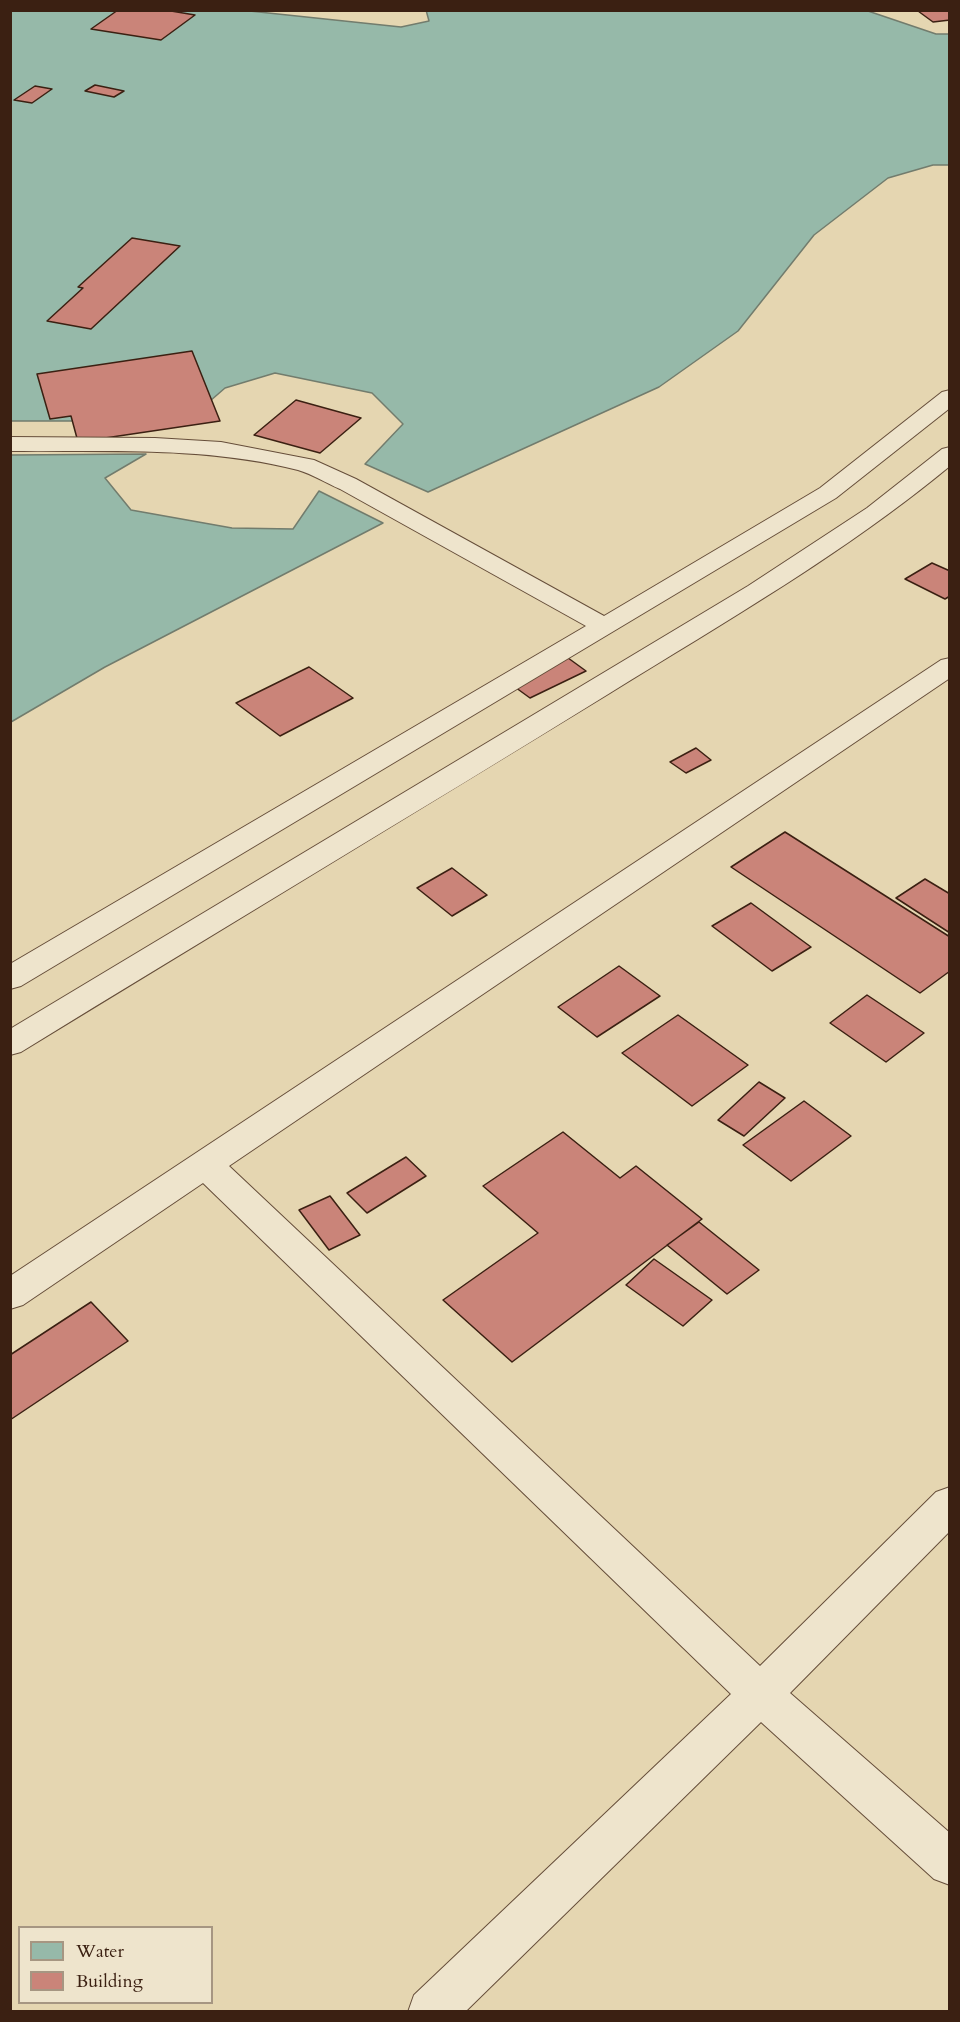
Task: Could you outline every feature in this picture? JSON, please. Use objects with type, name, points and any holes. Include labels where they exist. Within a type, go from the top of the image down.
[{"type":"lane","points":[[10,978],[606,627],[828,493],[950,397]]},
{"type":"lane","points":[[10,444],[155,445],[210,449],[306,465],[348,484],[606,627]]},
{"type":"lane","points":[[10,1044],[573,705],[835,542],[922,478],[950,454]]},
{"type":"lane","points":[[10,1295],[207,1166],[950,666]]},
{"type":"lane","points":[[207,1166],[760,1694],[950,1863]]},
{"type":"lane","points":[[431,2012],[760,1694],[950,1504]]},
{"type":"water","points":[[240,10],[401,27],[429,21],[426,10],[865,10],[936,34],[949,34],[949,165],[933,165],[888,178],[814,235],[738,331],[659,387],[428,492],[365,464],[403,424],[372,393],[275,373],[225,388],[187,421],[11,421],[11,11]]},
{"type":"water","points":[[146,454],[105,478],[131,510],[232,528],[293,529],[319,491],[383,523],[105,667],[11,722],[11,455]]},
{"type":"building","points":[[118,10],[165,10],[195,15],[161,40],[91,29]]},
{"type":"building","points":[[950,10],[950,20],[933,22],[918,11]]},
{"type":"building","points":[[95,85],[124,91],[114,97],[85,91]]},
{"type":"building","points":[[35,86],[52,89],[32,103],[14,100]]},
{"type":"building","points":[[132,238],[180,246],[91,329],[47,321],[83,288],[78,287]]},
{"type":"building","points":[[192,351],[220,421],[78,442],[71,416],[50,419],[37,374]]},
{"type":"building","points":[[296,400],[361,418],[320,453],[254,435]]},
{"type":"building","points":[[932,563],[950,571],[950,596],[945,599],[905,579]]},
{"type":"building","points":[[564,655],[586,671],[530,698],[508,682]]},
{"type":"building","points":[[309,667],[353,698],[280,736],[236,703]]},
{"type":"building","points":[[696,748],[711,760],[686,773],[670,762]]},
{"type":"building","points":[[785,832],[950,937],[950,971],[920,993],[731,867]]},
{"type":"building","points":[[452,868],[487,895],[452,916],[417,888]]},
{"type":"building","points":[[925,879],[950,894],[950,933],[896,898]]},
{"type":"building","points":[[751,903],[811,947],[772,971],[712,926]]},
{"type":"building","points":[[619,966],[660,996],[597,1037],[558,1007]]},
{"type":"building","points":[[867,995],[924,1033],[886,1062],[830,1023]]},
{"type":"building","points":[[678,1015],[748,1065],[692,1106],[622,1053]]},
{"type":"building","points":[[759,1082],[785,1098],[744,1136],[718,1120]]},
{"type":"building","points":[[804,1101],[851,1136],[791,1181],[743,1145]]},
{"type":"building","points":[[563,1132],[620,1178],[636,1166],[702,1219],[512,1362],[443,1300],[538,1233],[483,1186]]},
{"type":"building","points":[[406,1157],[426,1176],[367,1213],[347,1193]]},
{"type":"building","points":[[330,1196],[360,1235],[329,1250],[299,1210]]},
{"type":"building","points":[[699,1222],[759,1270],[727,1294],[667,1245]]},
{"type":"building","points":[[654,1259],[712,1300],[683,1326],[626,1285]]},
{"type":"building","points":[[91,1302],[128,1341],[10,1420],[10,1355]]}]
